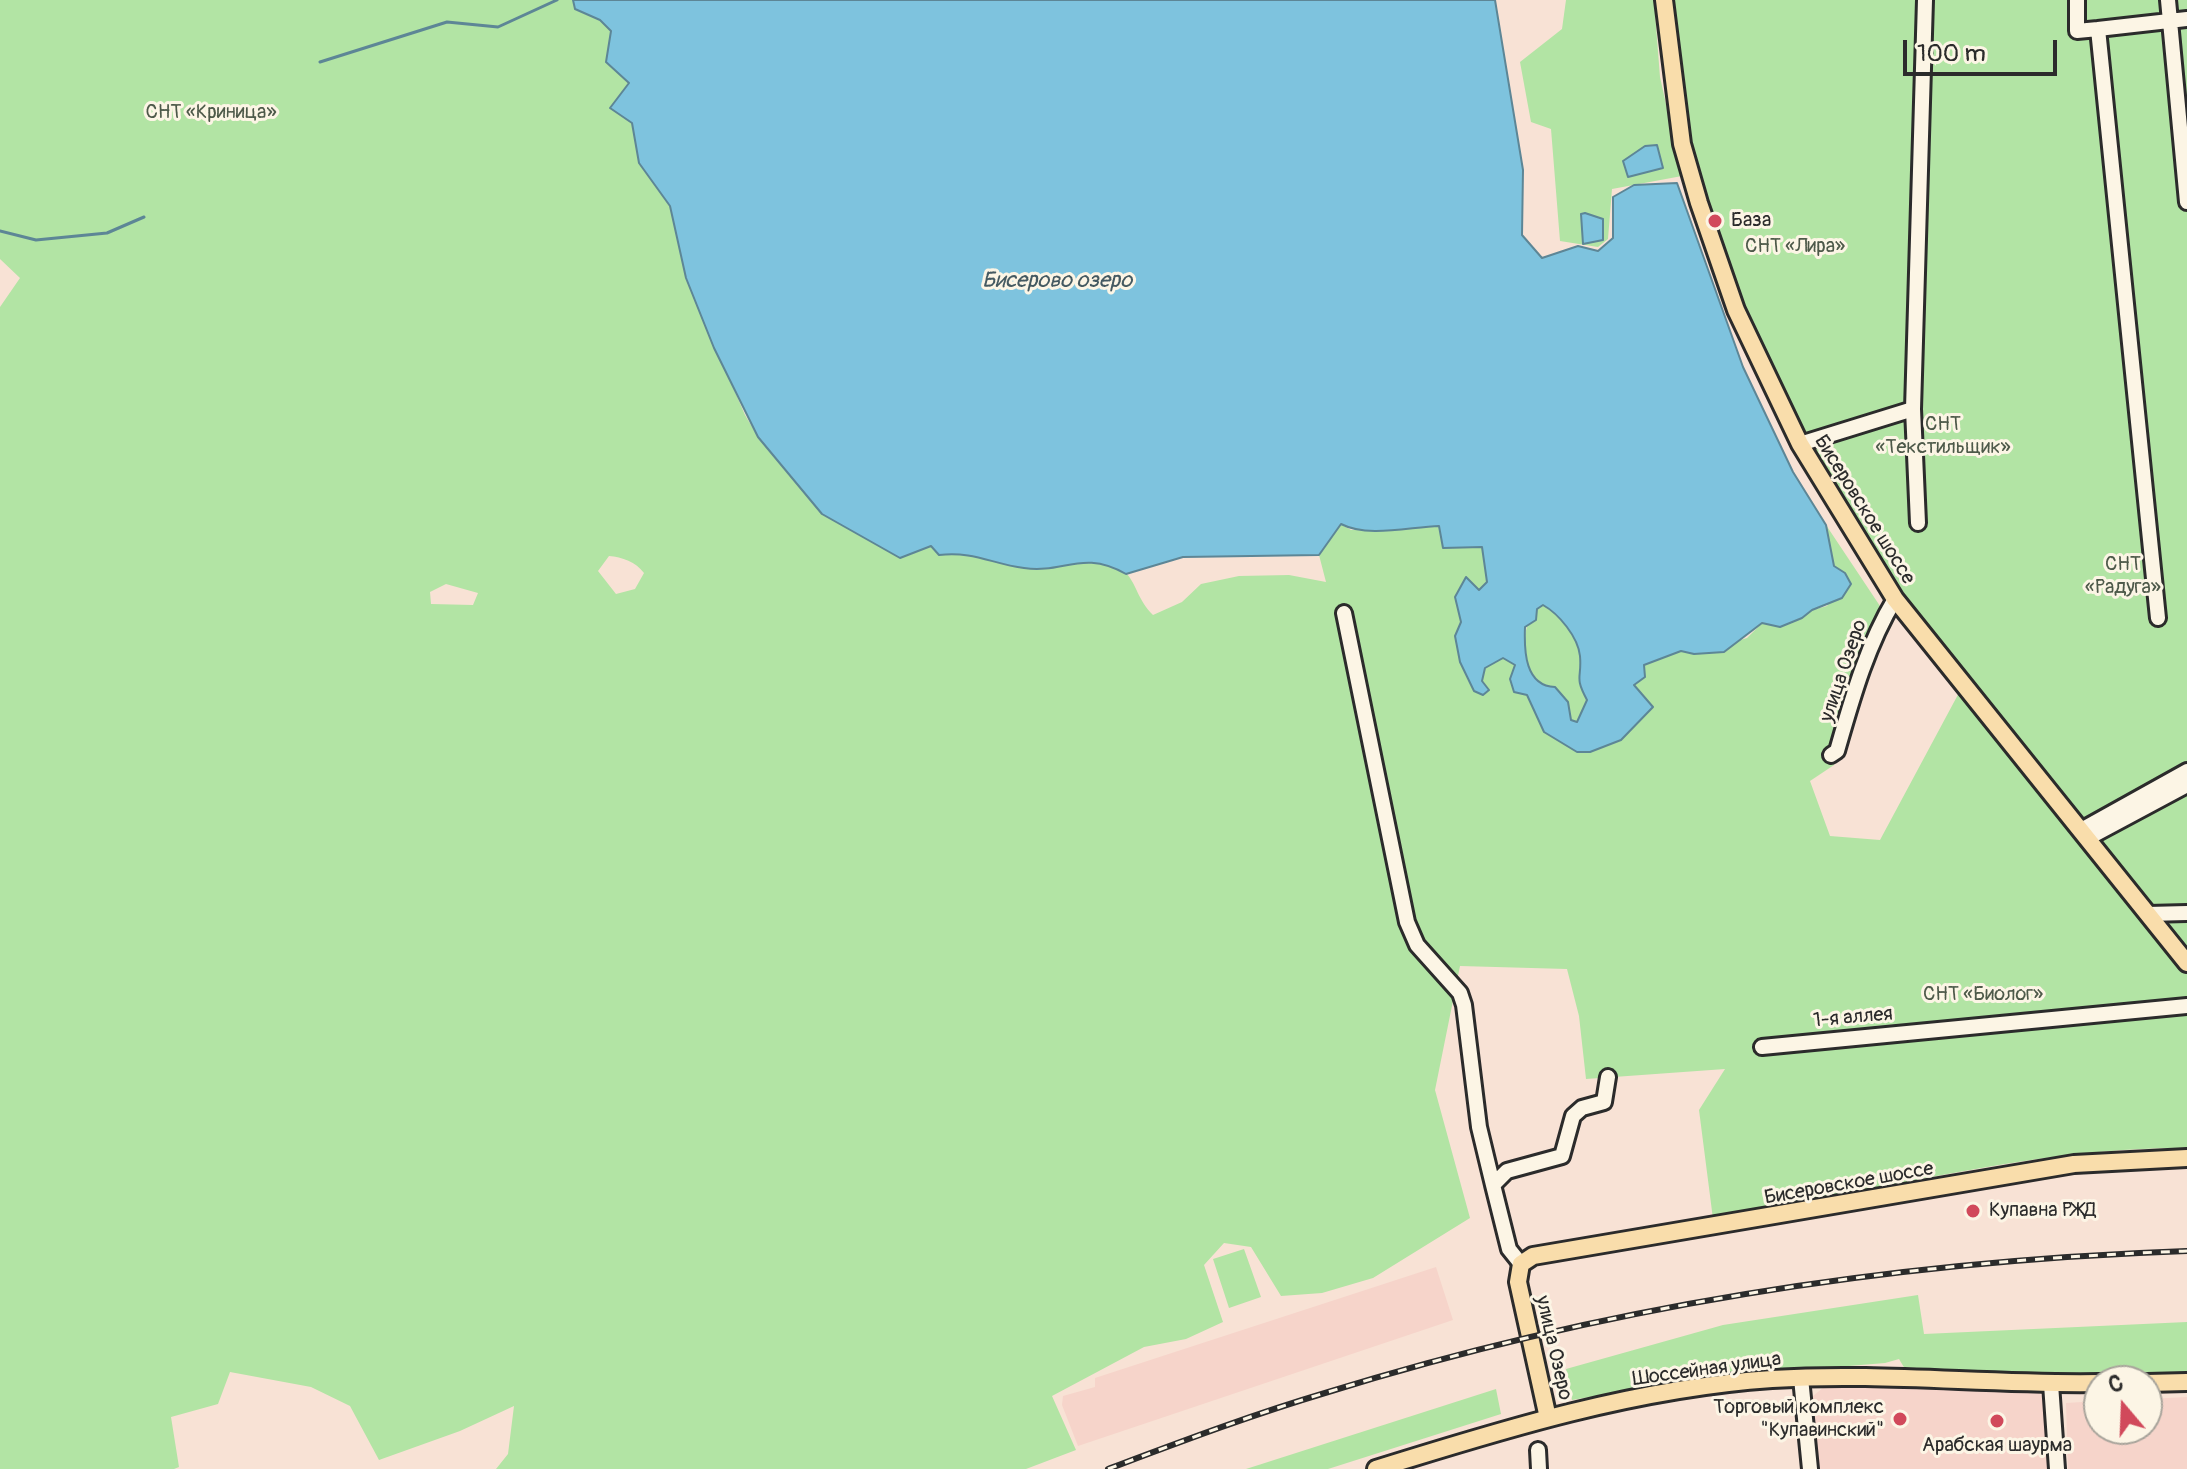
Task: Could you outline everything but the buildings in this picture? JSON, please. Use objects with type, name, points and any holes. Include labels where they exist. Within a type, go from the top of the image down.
[{"type":"main road","name":"Бисеровское шоссе","points":[[1664,0],[1682,144],[1699,203],[1736,310],[1800,444],[1895,599],[2187,963]]},
{"type":"main road","name":"Бисеровское шоссе","points":[[1521,1264],[1545,1254],[1900,1197],[2074,1164],[2187,1158]]},
{"type":"main road","name":"улица Озеро","points":[[1521,1264],[1518,1282],[1548,1418]]},
{"type":"main road","name":"Шоссейная улица","points":[[1376,1469],[1548,1418],[1677,1392],[1801,1378],[2083,1383]]},
{"type":"main road","points":[[2163,1383],[2187,1382]]},
{"type":"street","points":[[1918,523],[1913,409],[1925,0]]},
{"type":"street","points":[[2077,0],[2077,31],[2187,19]]},
{"type":"street","points":[[2168,0],[2187,202]]},
{"type":"street","points":[[2098,29],[2158,618]]},
{"type":"street","points":[[1800,444],[1913,409]]},
{"type":"street","name":"улица Озеро","points":[[1831,755],[1837,751],[1859,681],[1882,621],[1895,599]]},
{"type":"street","name":"улица Озеро","points":[[1344,613],[1407,922],[1417,945],[1460,993],[1479,1127],[1509,1249],[1521,1264]]},
{"type":"street","points":[[2085,834],[2187,771]]},
{"type":"street","points":[[2085,834],[2187,785]]},
{"type":"street","points":[[2148,914],[2187,913]]},
{"type":"street","name":"1-я аллея","points":[[1762,1047],[2187,1006]]},
{"type":"street","points":[[1493,1185],[1507,1171],[1562,1156],[1573,1116],[1582,1108],[1604,1102],[1608,1077]]},
{"type":"street","points":[[1801,1378],[1810,1469]]},
{"type":"street","points":[[2051,1384],[2057,1469]]},
{"type":"street","points":[[1538,1450],[1539,1469]]},
{"type":"shaded area","points":[[1436,1267],[1453,1320],[1078,1446],[1062,1405],[1063,1396],[1095,1387],[1095,1378]]},
{"type":"shaded area","points":[[1824,1387],[2038,1392],[2043,1397],[2049,1469],[1815,1469],[1809,1407],[1813,1396]]},
{"type":"shaded area","points":[[2187,1397],[2187,1469],[2068,1469],[2066,1403],[2083,1402],[2083,1445],[2163,1445],[2163,1398]]},
{"type":"green space","points":[[0,0],[573,0],[575,9],[600,20],[611,31],[606,62],[629,83],[639,163],[670,206],[686,278],[745,415],[758,437],[822,514],[900,558],[931,546],[939,555],[973,556],[1024,568],[1105,562],[1127,574],[1153,615],[1182,602],[1201,584],[1239,576],[1289,575],[1326,582],[1319,555],[1341,524],[1351,530],[1439,526],[1443,548],[1482,547],[1487,582],[1479,591],[1455,597],[1461,622],[1455,636],[1460,662],[1468,680],[1489,690],[1482,681],[1485,668],[1502,657],[1515,665],[1544,732],[1621,740],[1652,707],[1634,685],[1644,665],[1681,651],[1694,654],[1747,638],[1762,623],[1802,618],[1812,610],[1827,606],[1845,573],[1834,566],[1826,525],[1888,618],[1834,765],[1810,781],[1830,836],[1880,840],[1961,689],[2187,973],[2187,1148],[2127,1150],[2008,1163],[1713,1219],[1699,1110],[1725,1069],[1586,1079],[1579,1016],[1567,969],[1460,966],[1435,1090],[1470,1218],[1373,1278],[1322,1293],[1281,1296],[1251,1247],[1224,1243],[1204,1265],[1223,1322],[1186,1339],[1144,1347],[1052,1396],[1076,1450],[1026,1469],[496,1469],[508,1454],[514,1406],[460,1431],[379,1460],[350,1406],[311,1387],[230,1372],[218,1404],[171,1417],[179,1467],[0,1469],[0,307],[20,278],[0,259]],"holes":[[[609,556],[628,561],[644,573],[635,589],[616,594],[598,571]],[[446,584],[478,593],[473,605],[431,604],[430,592]]]},
{"type":"green space","points":[[1566,0],[1654,0],[1660,77],[1682,176],[1612,189],[1608,239],[1598,247],[1560,241],[1551,129],[1531,122],[1520,62],[1562,29]]},
{"type":"green space","points":[[1671,0],[2187,0],[2187,951],[1900,594],[1807,442],[1743,307],[1706,202],[1688,142]]},
{"type":"green space","points":[[1543,605],[1567,627],[1576,641],[1580,682],[1587,700],[1577,722],[1571,720],[1568,702],[1555,688],[1543,685],[1534,677],[1528,665],[1525,638],[1528,625]]},
{"type":"green space","points":[[1244,1249],[1261,1297],[1229,1308],[1213,1259]]},
{"type":"green space","points":[[1918,1295],[1924,1334],[2187,1322],[2187,1382],[2163,1382],[2163,1365],[2083,1365],[2083,1381],[1911,1379],[1899,1359],[1885,1363],[1704,1378],[1572,1400],[1566,1369],[1723,1325]]},
{"type":"green space","points":[[1496,1389],[1501,1414],[1328,1469],[1246,1469]]},
{"type":"water","name":"Бисерово озеро","points":[[573,0],[1495,0],[1523,170],[1522,235],[1542,258],[1578,246],[1598,251],[1613,238],[1613,197],[1634,185],[1677,183],[1743,367],[1793,472],[1826,525],[1834,566],[1845,573],[1851,584],[1842,598],[1780,627],[1762,623],[1724,652],[1694,654],[1681,651],[1644,665],[1645,677],[1634,685],[1653,707],[1621,740],[1590,752],[1577,752],[1544,732],[1527,695],[1514,692],[1510,679],[1515,665],[1503,658],[1485,668],[1482,681],[1489,690],[1483,695],[1474,691],[1460,662],[1455,636],[1461,622],[1455,597],[1466,577],[1479,590],[1487,582],[1482,547],[1443,548],[1439,526],[1376,531],[1341,524],[1319,555],[1183,557],[1126,574],[1097,563],[1024,568],[973,556],[939,555],[931,546],[900,558],[822,514],[758,437],[714,348],[686,278],[670,206],[639,163],[632,123],[610,108],[629,83],[606,62],[611,31],[600,20],[575,9]],"holes":[[[1543,605],[1567,627],[1578,649],[1580,682],[1587,700],[1577,722],[1571,720],[1568,702],[1555,687],[1538,681],[1528,666],[1525,627],[1536,620],[1537,609]]]},
{"type":"water","points":[[1657,145],[1663,168],[1628,177],[1623,161],[1645,146]]},
{"type":"water","points":[[1581,214],[1603,219],[1603,240],[1583,244]]},
{"type":"waterway","points":[[320,62],[447,22],[498,27],[557,0]]},
{"type":"waterway","points":[[0,231],[36,240],[107,233],[144,217]]},
{"type":"railway","points":[[1108,1469],[1243,1420],[1430,1362],[1644,1312],[1860,1277],[2078,1256],[2187,1251]]},
{"type":"place","name":"База","points":[[1715,221]]},
{"type":"place","name":"Купавна РЖД","points":[[1973,1211]]},
{"type":"place","name":"Торговый комплекс \"Купавинский\"","points":[[1900,1419]]},
{"type":"place","name":"Арабская шаурма","points":[[1997,1421]]},
{"type":"park label","name":"СНТ «Криница»","points":[[211,113]]},
{"type":"park label","name":"СНТ «Лира»","points":[[1795,247]]},
{"type":"park label","name":"СНТ «Текстильщик»","points":[[1943,436]]},
{"type":"park label","name":"СНТ «Радуга»","points":[[2123,576]]},
{"type":"park label","name":"СНТ «Биолог»","points":[[1983,995]]}]
